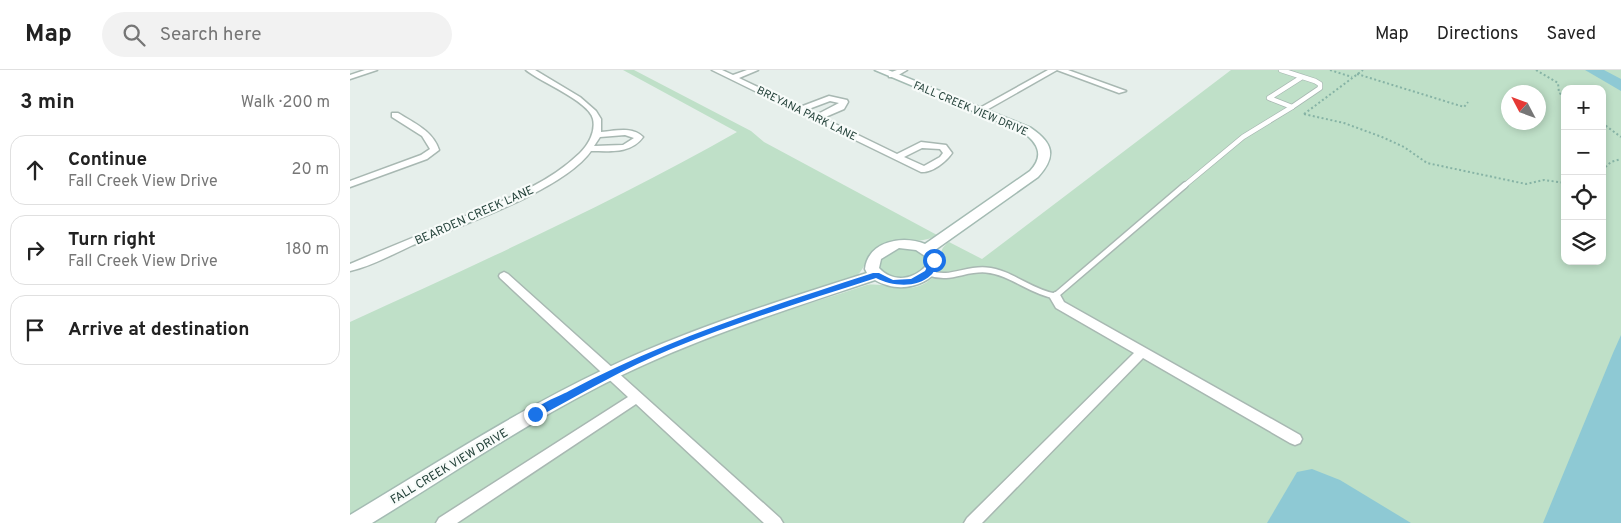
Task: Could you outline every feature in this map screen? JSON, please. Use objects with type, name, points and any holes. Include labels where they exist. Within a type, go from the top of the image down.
[{"type":"street","points":[[350,77],[373,70]]},
{"type":"street","points":[[530,70],[584,104],[597,119],[598,135],[628,133],[639,137],[637,142],[629,146],[590,148]]},
{"type":"street","name":"BREYANA PARK LANE","points":[[716,70],[924,170],[943,159],[948,153],[943,147],[925,144],[898,157]]},
{"type":"street","points":[[733,78],[754,70]]},
{"type":"street","name":"FALL CREEK VIEW DRIVE","points":[[880,70],[898,72],[1034,134],[1046,151],[1044,164],[1026,181],[927,249]]},
{"type":"street","points":[[980,110],[1053,70]]},
{"type":"street","points":[[1060,70],[1122,91]]},
{"type":"street","points":[[800,110],[829,98],[844,102],[841,107],[817,118]]},
{"type":"street","points":[[350,184],[424,157],[435,150],[434,144],[423,133],[395,115]]},
{"type":"street","name":"BEARDEN CREEK LANE","points":[[350,268],[514,199],[570,166],[590,148],[598,135]]},
{"type":"street","points":[[899,244],[919,246],[927,249],[934,260],[929,273],[922,278],[902,283],[892,282],[876,275],[872,269],[872,262],[882,250],[899,244]]},
{"type":"street","name":"FALL CREEK VIEW DRIVE","points":[[354,523],[535,414],[611,373],[666,348],[728,324],[876,275]]},
{"type":"street","points":[[504,276],[775,523]]},
{"type":"street","points":[[1055,296],[1060,306],[1295,439]]},
{"type":"street","points":[[972,523],[1142,352]]},
{"type":"street","points":[[444,523],[636,398]]},
{"type":"lane","points":[[929,273],[940,278],[973,270],[987,270],[1002,274],[1044,295],[1055,296],[1216,158],[1250,132],[1320,88],[1320,84],[1315,81],[1280,70]]},
{"type":"lane","points":[[1292,107],[1269,98],[1302,77]]},
{"type":"path","points":[[1330,70],[1353,77]]},
{"type":"path","points":[[1362,70],[1304,114],[1344,123],[1382,137],[1404,147],[1420,159],[1436,165],[1495,179],[1526,184],[1544,180],[1561,182]]},
{"type":"path","points":[[1536,70],[1543,72],[1547,79],[1558,83],[1559,93],[1561,94]]},
{"type":"path","points":[[1357,74],[1464,107],[1468,102]]},
{"type":"path","points":[[1606,126],[1621,137]]},
{"type":"path","points":[[1606,166],[1611,162],[1621,159]]},
{"type":"green space","points":[[623,70],[634,70],[751,131],[764,142],[937,235],[923,240],[887,243],[871,253],[861,271],[853,278],[702,327],[643,350],[514,419],[350,518],[350,322],[594,207],[737,132]]},
{"type":"green space","points":[[1231,70],[1621,70],[1621,523],[372,523],[509,438],[578,398],[613,379],[675,350],[757,320],[867,285],[901,288],[917,287],[940,271],[943,261],[941,252],[949,242],[982,259]]},
{"type":"green space","points":[[900,249],[915,250],[925,256],[925,266],[921,271],[902,278],[890,276],[884,272],[880,267],[882,258]]},
{"type":"water","points":[[1621,335],[1621,523],[1543,523],[1613,353]]},
{"type":"water","points":[[1312,469],[1340,480],[1411,523],[1267,523],[1297,472]]},
{"type":"waterway","points":[[1593,70],[1621,86]]},
{"type":"route","points":[[535,414],[611,373],[666,348],[728,324],[876,275],[892,282],[902,283],[922,278],[933,267],[934,260]]}]
